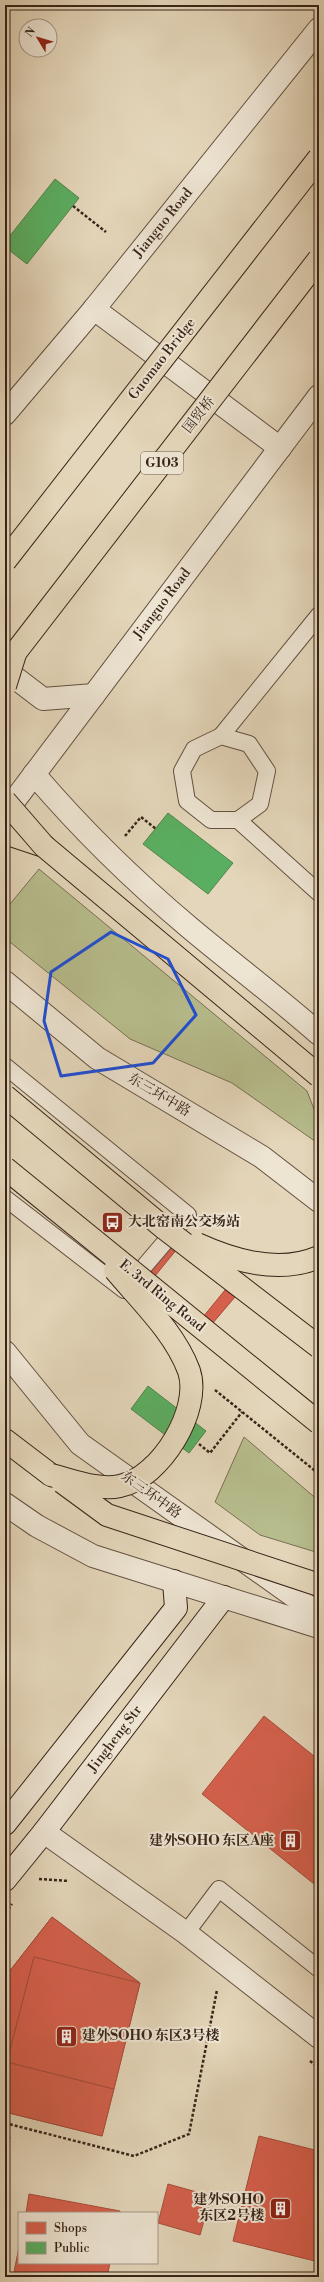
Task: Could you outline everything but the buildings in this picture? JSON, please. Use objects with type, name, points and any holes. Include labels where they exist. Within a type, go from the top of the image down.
[{"type":"highway","name":"Guomao Bridge","points":[[5,560],[319,158]]},
{"type":"highway","name":"国贸桥","points":[[8,663],[319,259]]},
{"type":"highway","points":[[5,552],[23,537]]},
{"type":"highway","points":[[5,686],[8,663]]},
{"type":"highway","points":[[5,801],[44,846],[319,1076]]},
{"type":"highway","points":[[5,833],[44,846]]},
{"type":"highway","points":[[5,1096],[164,1228],[319,1347]]},
{"type":"highway","name":"E. 3rd Ring Road","points":[[5,1168],[319,1423]]},
{"type":"highway","points":[[164,1228],[213,1252],[246,1262],[284,1265],[307,1262],[319,1257]]},
{"type":"highway","points":[[51,1475],[99,1486],[120,1486],[140,1477],[147,1473],[178,1436],[191,1406],[189,1372],[180,1353],[167,1333],[86,1234]]},
{"type":"highway","points":[[5,1440],[107,1515],[319,1585]]},
{"type":"street","name":"Jianguo Road","points":[[5,414],[94,309],[319,29]]},
{"type":"street","points":[[94,309],[280,448]]},
{"type":"street","name":"Jianguo Road","points":[[5,813],[319,396]]},
{"type":"street","points":[[8,663],[43,699],[94,695]]},
{"type":"street","points":[[34,774],[78,825],[189,927],[319,1034]]},
{"type":"street","name":"东三环中路","points":[[5,982],[96,1058],[262,1157],[319,1201]]},
{"type":"street","name":"东三环中路","points":[[5,1352],[80,1444],[319,1614]]},
{"type":"street","points":[[5,1504],[36,1526],[93,1556],[319,1627]]},
{"type":"street","points":[[5,1824],[176,1608],[174,1581]]},
{"type":"street","name":"Jingheng Str","points":[[5,1880],[44,1832],[224,1597]]},
{"type":"street","points":[[44,1832],[186,1933],[319,2037]]},
{"type":"lane","points":[[221,736],[249,744],[267,771],[260,804],[238,820],[211,820],[188,801],[182,771],[194,749],[221,736],[319,615]]},
{"type":"lane","points":[[238,820],[319,893]]},
{"type":"lane","points":[[5,1066],[188,1215],[124,1290],[5,1198]]},
{"type":"lane","points":[[5,1216],[26,1214]]},
{"type":"lane","points":[[186,1933],[219,1888],[319,1969]]},
{"type":"path","points":[[73,206],[106,232]]},
{"type":"path","points":[[124,838],[141,817],[156,829]]},
{"type":"path","points":[[197,1442],[210,1453],[242,1412]]},
{"type":"path","points":[[32,1878],[75,1882]]},
{"type":"path","points":[[5,1913],[14,1902]]},
{"type":"path","points":[[210,1985],[223,1994]]},
{"type":"path","points":[[5,2123],[134,2156],[189,2134],[217,1990]]},
{"type":"path","points":[[307,2059],[319,2068]]},
{"type":"highlighted area","points":[[111,932],[168,959],[196,1015],[153,1063],[61,1076],[44,1021],[51,972]]},
{"type":"green space","points":[[39,869],[307,1091],[319,1122],[319,1144],[232,1083],[130,1039],[5,938],[5,910]]},
{"type":"green space","points":[[244,1437],[319,1501],[319,1553],[260,1535],[215,1502]]},
{"type":"place","name":"大北窑南公交场站","points":[[113,1222]]},
{"type":"place","name":"建外SOHO 东区A座","points":[[290,1841]]},
{"type":"place","name":"建外SOHO 东区3号楼","points":[[66,2036]]},
{"type":"place","name":"建外SOHO 东区2号楼","points":[[280,2208]]}]
